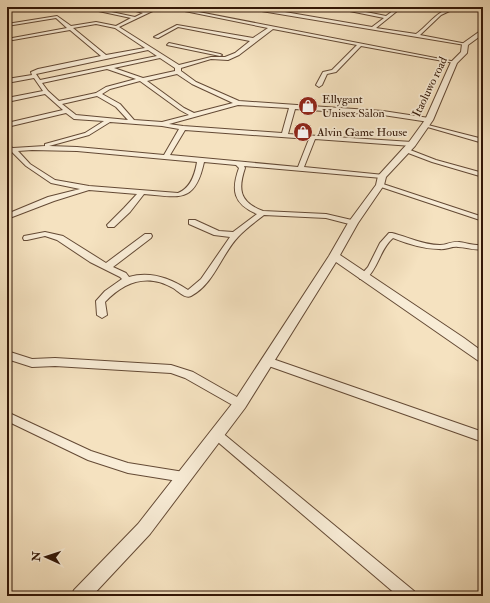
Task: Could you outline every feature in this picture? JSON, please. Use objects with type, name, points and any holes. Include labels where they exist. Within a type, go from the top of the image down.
[{"type":"street","points":[[82,7],[136,18]]},
{"type":"street","points":[[124,7],[147,13]]},
{"type":"street","points":[[116,27],[158,7]]},
{"type":"street","points":[[167,7],[454,62]]},
{"type":"street","points":[[239,7],[465,44]]},
{"type":"street","points":[[276,12],[281,7]]},
{"type":"street","points":[[332,7],[349,8],[386,17]]},
{"type":"street","points":[[372,29],[400,7]]},
{"type":"street","points":[[414,36],[418,35],[440,14],[456,7]]},
{"type":"street","points":[[7,25],[55,17],[105,57]]},
{"type":"street","points":[[23,23],[28,26]]},
{"type":"street","points":[[7,40],[96,23],[116,27],[162,56],[194,83],[238,103]]},
{"type":"street","points":[[156,37],[177,26],[254,40]]},
{"type":"street","points":[[58,103],[98,94],[108,88],[141,80],[211,58],[226,59],[272,27]]},
{"type":"street","points":[[34,30],[39,34]]},
{"type":"street","name":"Itaoluwo road","points":[[80,596],[144,530],[240,404],[334,256],[353,223],[380,185],[382,176],[412,144],[427,122],[454,62],[464,53],[465,44],[483,31]]},
{"type":"street","points":[[169,44],[232,56]]},
{"type":"street","points":[[319,85],[325,73],[334,71],[360,44]]},
{"type":"street","points":[[149,48],[33,73],[46,92],[74,117],[133,123],[162,124],[183,128],[412,144]]},
{"type":"street","points":[[7,81],[37,79],[111,67],[162,56]]},
{"type":"street","points":[[111,67],[120,73],[141,80],[182,110],[192,114]]},
{"type":"street","points":[[7,73],[13,80]]},
{"type":"street","points":[[7,100],[46,92]]},
{"type":"street","points":[[98,94],[109,98],[126,110],[133,123]]},
{"type":"street","points":[[162,124],[192,114],[238,103],[292,108],[376,112],[427,122],[483,141]]},
{"type":"street","points":[[285,134],[292,108]]},
{"type":"street","points":[[7,125],[66,111]]},
{"type":"street","points":[[32,148],[87,134],[108,121]]},
{"type":"street","points":[[166,157],[183,128]]},
{"type":"street","points":[[300,169],[313,137]]},
{"type":"street","points":[[10,149],[32,148],[166,157],[382,176]]},
{"type":"street","points":[[10,149],[28,166],[53,182],[89,188],[141,193],[185,194],[189,191],[198,174],[201,160]]},
{"type":"street","points":[[405,150],[434,161],[483,176]]},
{"type":"street","points":[[239,164],[242,168],[237,187],[239,194],[252,211],[262,214],[326,216],[353,223]]},
{"type":"street","points":[[380,185],[483,218]]},
{"type":"street","points":[[7,217],[51,199],[89,188]]},
{"type":"street","points":[[111,225],[127,210],[141,193]]},
{"type":"street","points":[[102,315],[100,301],[117,285],[134,277],[166,281],[188,294],[204,281],[235,235],[262,214]]},
{"type":"street","points":[[192,222],[217,233],[235,235]]},
{"type":"street","points":[[27,238],[44,234],[60,238],[78,251],[123,274],[127,280]]},
{"type":"street","points":[[363,277],[372,268],[377,252],[385,241],[392,235],[411,243],[441,247],[457,244],[477,249],[483,247]]},
{"type":"street","points":[[108,266],[148,236]]},
{"type":"street","points":[[334,256],[460,341],[483,359]]},
{"type":"street","points":[[7,355],[32,363],[171,369],[189,375],[240,404]]},
{"type":"street","points":[[267,361],[483,437]]},
{"type":"street","points":[[7,416],[88,455],[128,468],[184,477]]},
{"type":"street","points":[[216,434],[409,596]]},
{"type":"place","name":"Ellygant Unisex Salon","points":[[308,106]]},
{"type":"place","name":"Alvin Game House","points":[[303,132]]}]
